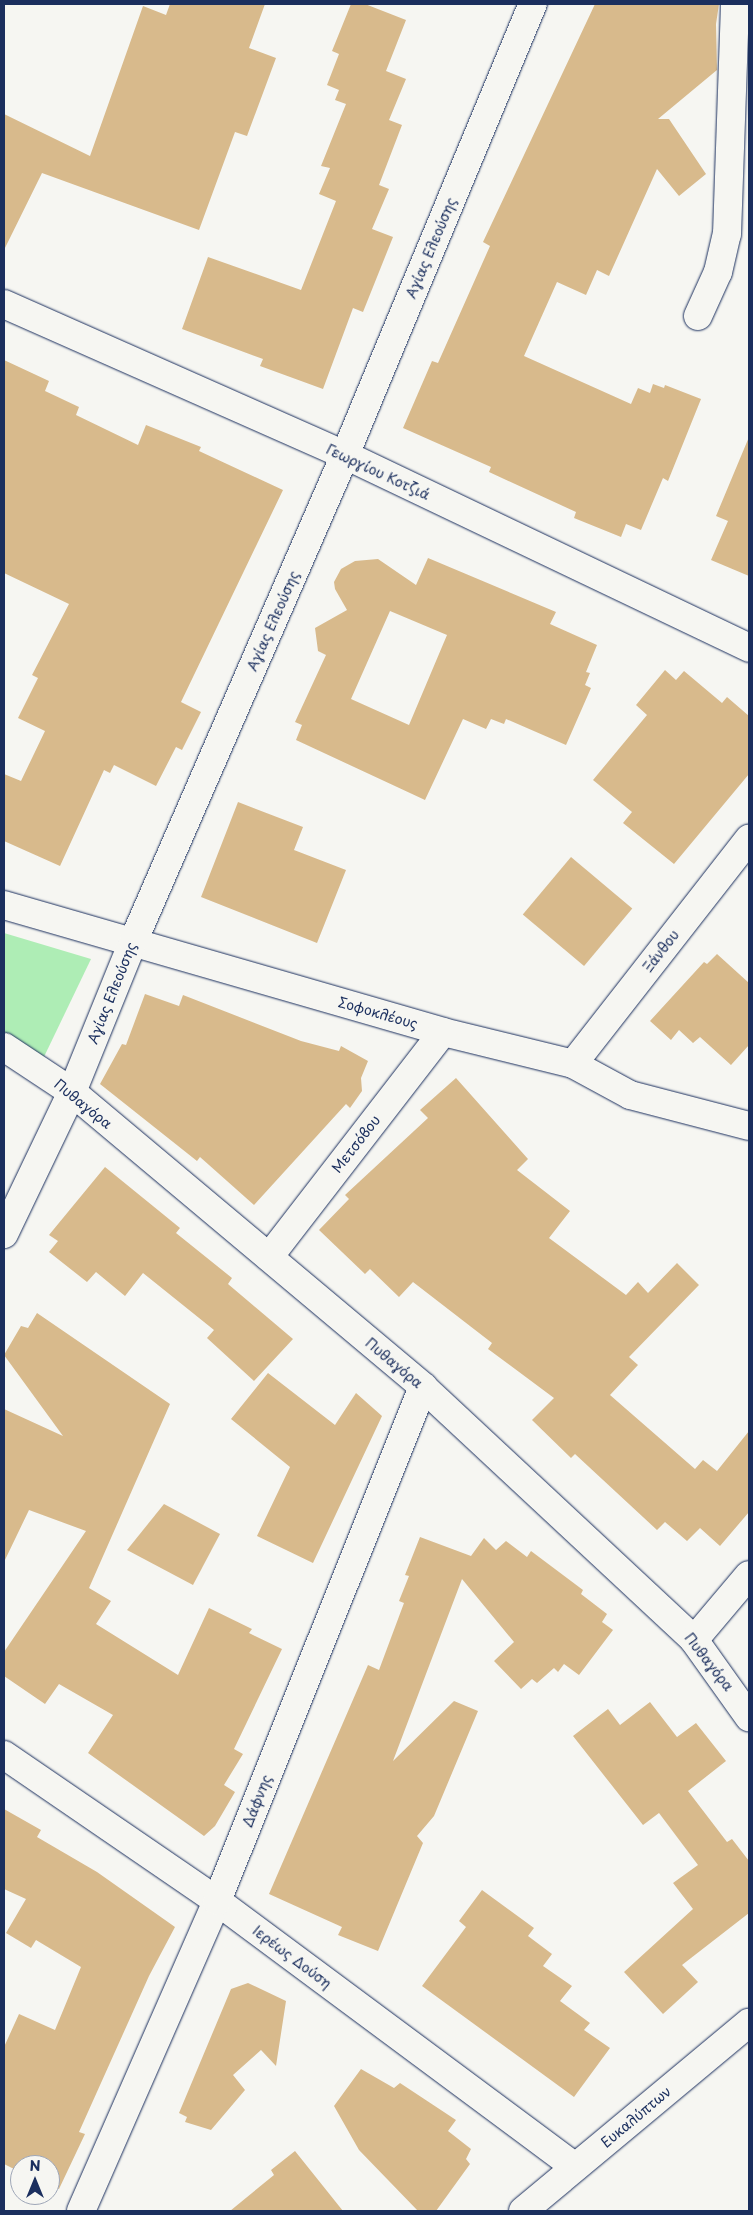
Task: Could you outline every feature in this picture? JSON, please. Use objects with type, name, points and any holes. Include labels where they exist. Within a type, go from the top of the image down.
[{"type":"street","name":"Αγίας Ελεούσης","points":[[4,1234],[72,1092],[133,942],[345,455],[533,4]]},
{"type":"street","points":[[698,316],[718,272],[727,234],[735,4]]},
{"type":"street","name":"Γεωργίου Κοτζιά","points":[[4,304],[345,455],[749,648]]},
{"type":"street","name":"Ξάνθου","points":[[573,1064],[749,839]]},
{"type":"street","name":"Σοφοκλέους","points":[[4,905],[443,1032],[573,1064],[630,1095],[749,1126]]},
{"type":"street","name":"Μετσόβου","points":[[268,1257],[443,1032]]},
{"type":"street","name":"Πυθαγόρα","points":[[4,1047],[72,1092],[423,1387],[694,1640],[749,1717]]},
{"type":"street","name":"Δάφνης","points":[[81,2211],[217,1901],[423,1387]]},
{"type":"street","points":[[694,1640],[749,1575]]},
{"type":"street","name":"Ιερέως Δούση","points":[[4,1755],[217,1901],[574,2167]]},
{"type":"street","name":"Ευκαλύπτων","points":[[523,2211],[749,2023]]},
{"type":"green space","points":[[4,933],[91,959],[42,1061],[4,1036]]},
{"type":"building","points":[[170,4],[265,4],[249,48],[276,58],[247,136],[235,132],[199,230],[42,173],[4,250],[4,114],[90,156],[143,6],[166,15]]},
{"type":"building","points":[[351,4],[365,4],[406,20],[386,71],[406,79],[389,120],[402,125],[379,185],[389,189],[372,229],[393,237],[363,312],[353,308],[323,389],[260,366],[263,359],[182,329],[208,257],[301,290],[336,201],[319,194],[330,168],[321,166],[346,104],[335,100],[339,90],[327,85],[339,54],[332,51]]},
{"type":"building","points":[[595,4],[719,4],[716,24],[717,70],[658,119],[669,119],[706,174],[679,196],[657,169],[609,276],[597,270],[586,295],[557,282],[524,356],[631,404],[638,388],[650,393],[653,384],[664,388],[665,385],[701,399],[668,481],[663,478],[641,530],[626,524],[621,537],[574,518],[576,512],[489,472],[491,467],[403,428],[432,361],[438,363],[490,246],[483,242]]},
{"type":"building","points":[[4,360],[49,381],[45,391],[79,407],[76,415],[138,445],[146,425],[201,447],[199,451],[283,490],[181,702],[201,712],[182,750],[176,747],[156,786],[114,765],[110,773],[104,770],[60,866],[4,841],[4,774],[21,781],[45,731],[18,718],[38,678],[32,675],[69,604],[4,573]]},
{"type":"building","points":[[749,437],[749,576],[711,560],[728,521],[716,516]]},
{"type":"building","points":[[428,558],[556,612],[550,624],[597,645],[586,672],[590,673],[585,685],[591,688],[566,745],[506,719],[504,724],[491,719],[486,729],[463,719],[425,800],[296,740],[302,725],[295,722],[326,655],[318,651],[315,628],[347,610],[335,589],[334,582],[341,569],[355,561],[378,559],[416,585]],"holes":[[[390,611],[447,635],[409,725],[351,699]]]},
{"type":"building","points":[[665,670],[676,680],[684,671],[722,703],[727,697],[749,716],[749,774],[674,864],[623,823],[632,812],[593,780],[647,715],[636,705]]},
{"type":"building","points":[[238,802],[303,827],[294,850],[346,870],[317,943],[201,897]]},
{"type":"building","points":[[571,857],[632,908],[584,966],[523,914]]},
{"type":"building","points":[[717,954],[749,983],[749,1045],[731,1065],[700,1037],[693,1043],[679,1030],[671,1040],[650,1021],[704,962],[707,964]]},
{"type":"building","points":[[145,994],[179,1006],[183,995],[301,1041],[339,1051],[341,1046],[368,1061],[361,1078],[362,1091],[350,1108],[346,1104],[254,1205],[200,1157],[197,1161],[100,1084],[122,1044],[126,1045]]},
{"type":"building","points":[[456,1078],[528,1159],[517,1170],[570,1211],[549,1238],[626,1295],[638,1282],[648,1293],[677,1263],[699,1285],[629,1357],[638,1365],[610,1395],[695,1469],[703,1460],[717,1471],[749,1431],[749,1512],[720,1546],[700,1528],[687,1541],[665,1522],[657,1530],[575,1454],[571,1458],[532,1420],[554,1398],[488,1349],[492,1343],[413,1282],[399,1297],[370,1269],[365,1274],[319,1230],[349,1199],[345,1195],[428,1118],[420,1110]]},
{"type":"building","points":[[105,1167],[180,1228],[176,1233],[232,1278],[228,1284],[293,1339],[254,1381],[207,1338],[214,1330],[143,1273],[125,1296],[96,1272],[87,1282],[49,1252],[58,1241],[49,1235]]},
{"type":"building","points":[[37,1313],[170,1404],[89,1588],[111,1601],[96,1624],[178,1675],[209,1608],[252,1629],[249,1633],[282,1649],[234,1749],[243,1754],[224,1785],[235,1792],[215,1826],[204,1836],[88,1753],[113,1715],[59,1684],[45,1704],[4,1676],[4,1652],[86,1531],[29,1510],[4,1562],[4,1409],[63,1436],[4,1355],[21,1326],[28,1328]]},
{"type":"building","points":[[268,1373],[335,1425],[356,1393],[382,1416],[313,1563],[257,1536],[290,1467],[231,1419]]},
{"type":"building","points":[[164,1504],[220,1534],[193,1585],[127,1550]]},
{"type":"building","points":[[420,1537],[471,1556],[484,1538],[496,1550],[506,1541],[527,1557],[531,1551],[583,1590],[581,1594],[607,1614],[602,1622],[613,1630],[579,1675],[564,1664],[558,1672],[554,1668],[537,1683],[532,1679],[521,1689],[494,1661],[514,1642],[462,1579],[393,1761],[454,1701],[478,1711],[434,1816],[417,1836],[423,1843],[378,1951],[338,1935],[342,1927],[269,1894],[368,1665],[379,1670],[404,1603],[399,1601],[409,1576],[405,1575]]},
{"type":"building","points":[[650,1702],[677,1737],[696,1723],[726,1761],[688,1791],[727,1842],[732,1839],[749,1861],[749,1913],[682,1965],[698,1982],[663,2014],[624,1972],[693,1909],[673,1883],[698,1865],[659,1813],[643,1825],[573,1736],[608,1709],[620,1725]]},
{"type":"building","points":[[4,1809],[41,1830],[37,1837],[97,1872],[175,1927],[149,1976],[79,2132],[85,2134],[60,2187],[60,2155],[10,2155],[10,2167],[4,2164],[4,2047],[19,2014],[55,2030],[81,1967],[36,1940],[31,1948],[6,1933],[26,1899],[4,1889]]},
{"type":"building","points":[[482,1890],[534,1928],[528,1936],[552,1954],[543,1966],[572,1986],[560,2001],[590,2023],[584,2030],[610,2048],[574,2097],[422,1986],[466,1927],[459,1921]]},
{"type":"building","points":[[248,1983],[286,2001],[276,2066],[261,2050],[233,2075],[245,2090],[211,2130],[185,2122],[187,2117],[179,2113],[231,1989]]},
{"type":"building","points":[[361,2069],[394,2088],[400,2083],[456,2120],[448,2131],[471,2149],[466,2159],[470,2164],[436,2211],[418,2211],[359,2150],[334,2106]]},
{"type":"building","points":[[295,2151],[343,2211],[230,2211],[274,2175],[271,2170]]}]
